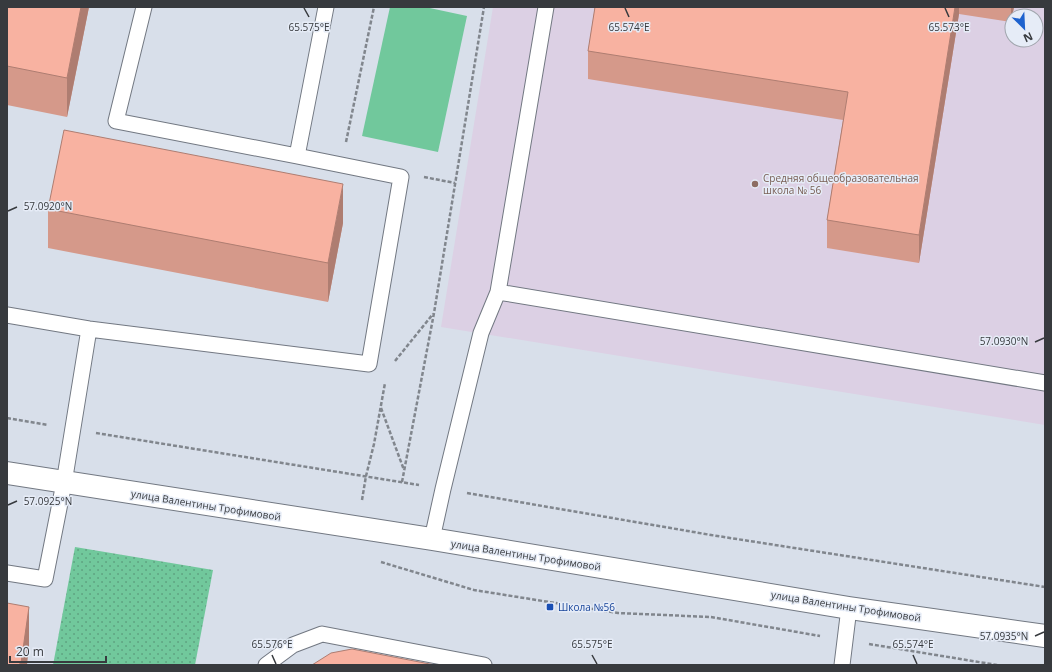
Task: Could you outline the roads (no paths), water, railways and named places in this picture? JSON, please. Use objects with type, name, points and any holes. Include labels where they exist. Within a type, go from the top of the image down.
[{"type":"street","name":"улица Валентины Трофимовой","points":[[7,473],[432,539],[849,608],[1045,636]]},
{"type":"lane","points":[[7,315],[89,329],[369,364],[401,177],[116,121],[144,7]]},
{"type":"lane","points":[[297,156],[326,7]]},
{"type":"lane","points":[[432,539],[481,333],[498,292],[546,7]]},
{"type":"lane","points":[[498,292],[1045,383]]},
{"type":"lane","points":[[7,573],[45,579],[64,483],[89,329]]},
{"type":"lane","points":[[842,665],[849,608]]},
{"type":"lane","points":[[266,665],[293,645],[322,634],[484,665]]},
{"type":"place","name":"Средняя общеобразовательная школа № 56","points":[[755,184]]},
{"type":"place","name":"Школа №56","points":[[550,607]]}]
